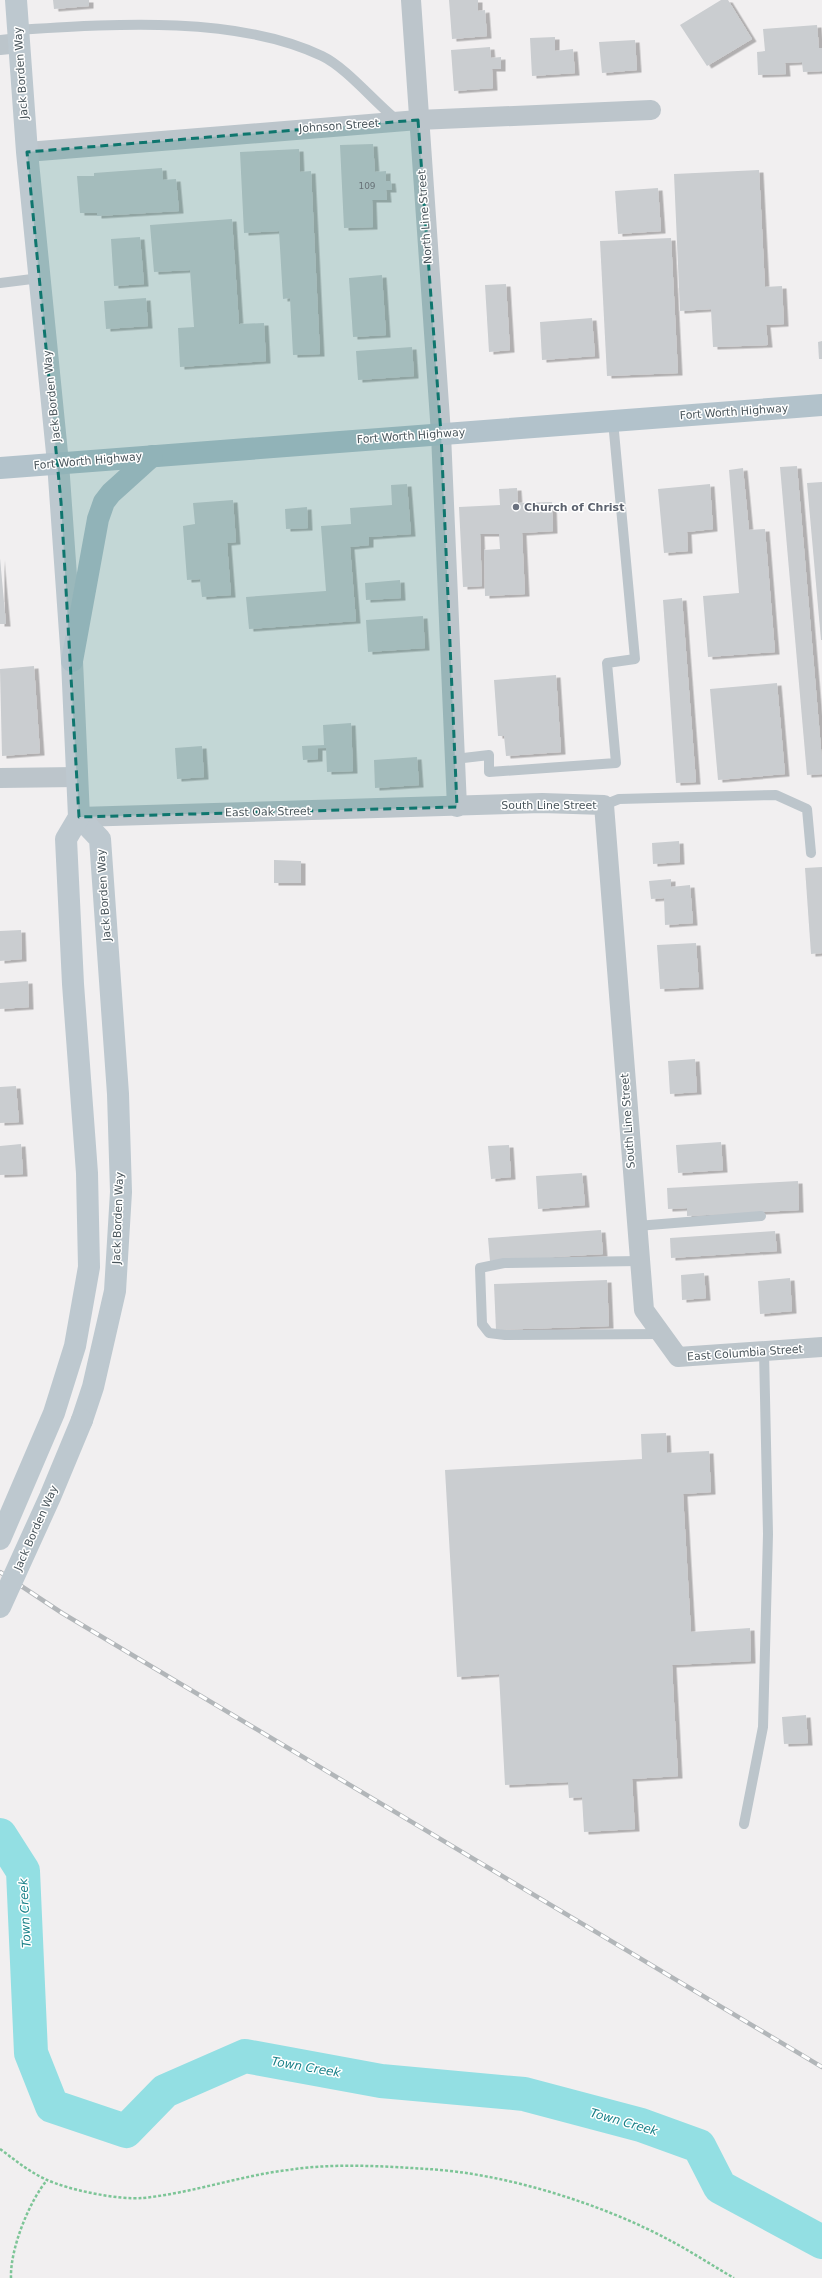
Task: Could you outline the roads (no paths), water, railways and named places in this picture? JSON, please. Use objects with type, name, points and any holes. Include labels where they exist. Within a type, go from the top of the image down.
[{"type":"main road","name":"Jack Borden Way","points":[[0,1607],[82,1420],[93,1387],[116,1291],[121,1192],[118,1094],[100,839],[79,817],[72,661],[58,463],[27,152],[12,39],[16,0]]},
{"type":"main road","name":"Fort Worth Highway","points":[[0,468],[822,405]]},
{"type":"main road","points":[[72,661],[98,519],[104,502],[126,478],[152,456]]},
{"type":"main road","points":[[0,1539],[54,1413],[75,1346],[89,1267],[87,1172],[73,984],[66,839],[79,817]]},
{"type":"street","name":"North Line Street","points":[[411,0],[409,121],[441,434]]},
{"type":"street","name":"Johnson Street","points":[[27,152],[409,121],[651,110]]},
{"type":"street","points":[[441,434],[457,807]]},
{"type":"street","points":[[0,778],[77,777]]},
{"type":"street","name":"South Line Street","points":[[457,807],[542,803],[604,805],[644,1310]]},
{"type":"street","name":"East Oak Street","points":[[79,817],[457,807]]},
{"type":"street","name":"East Columbia Street","points":[[644,1310],[678,1357],[822,1347]]},
{"type":"lane","points":[[12,39],[79,26],[159,26],[224,30],[274,38],[323,57],[409,121]]},
{"type":"lane","points":[[0,282],[40,278]]},
{"type":"lane","points":[[455,759],[489,755],[489,772],[616,763],[607,663],[635,659],[613,421]]},
{"type":"lane","points":[[604,805],[619,799],[776,795],[807,809],[811,852]]},
{"type":"lane","points":[[637,1226],[761,1216]]},
{"type":"lane","points":[[639,1261],[504,1263],[480,1268],[482,1324],[489,1333],[505,1335],[662,1334]]},
{"type":"lane","points":[[744,1824],[763,1727],[768,1534],[764,1352]]},
{"type":"waterway","name":"Town Creek","points":[[0,1835],[23,1871],[31,2053],[52,2106],[126,2131],[165,2091],[245,2056],[381,2081],[524,2094],[641,2125],[699,2146],[720,2187],[822,2242]]},
{"type":"railway","points":[[0,1572],[62,1613],[822,2067]]},
{"type":"place","name":"Church of Christ","points":[[516,507]]}]
